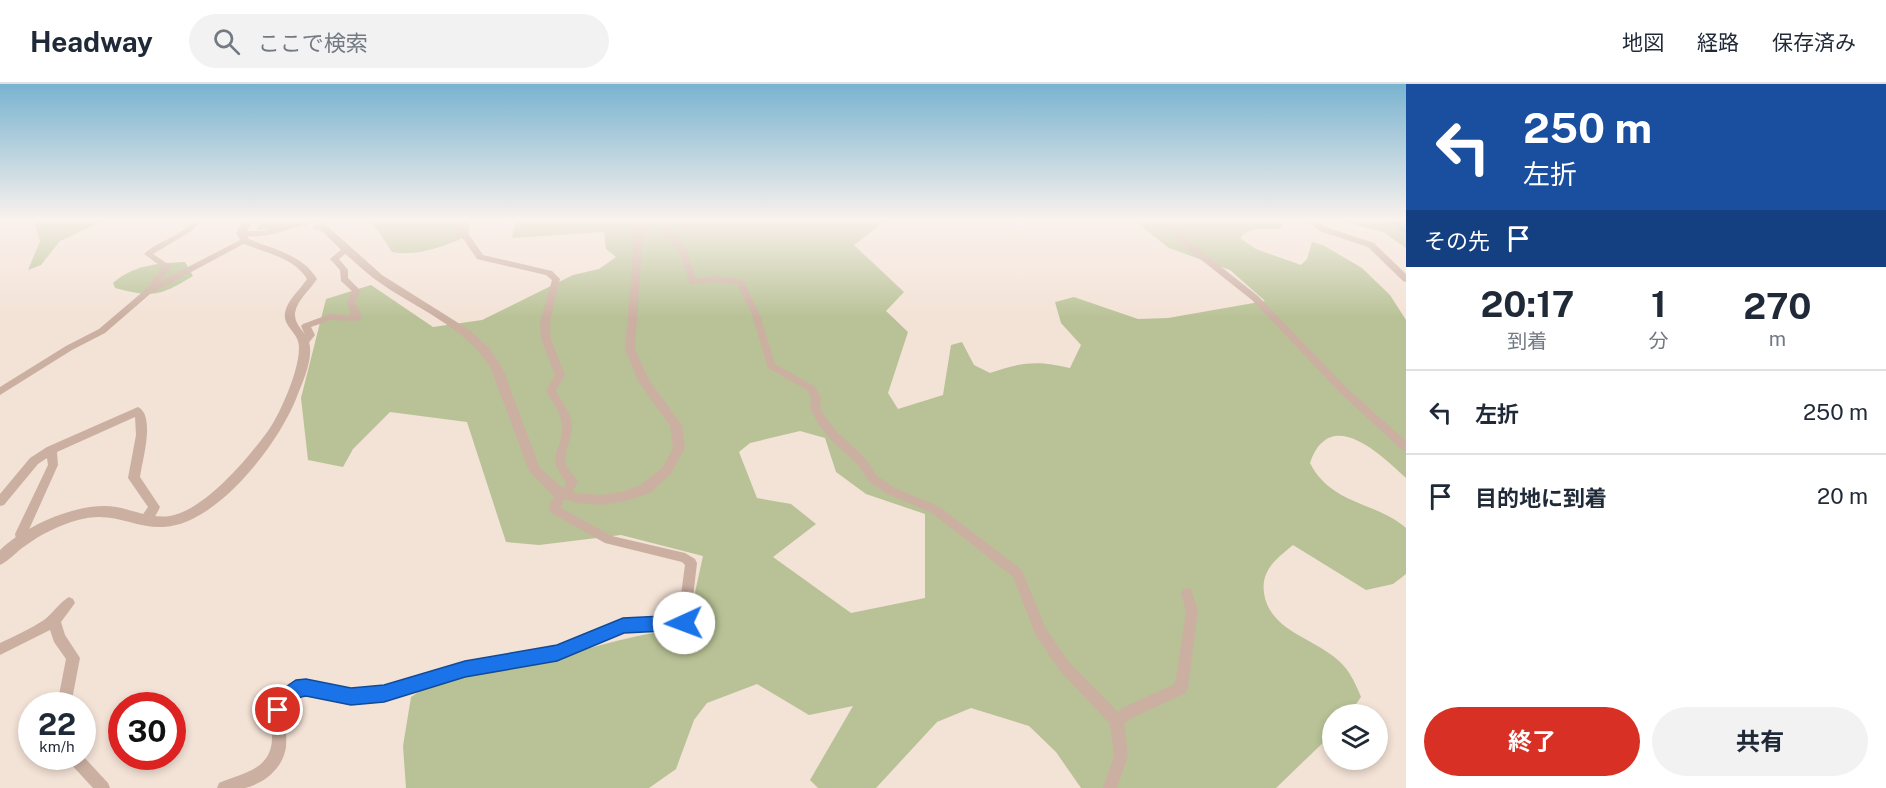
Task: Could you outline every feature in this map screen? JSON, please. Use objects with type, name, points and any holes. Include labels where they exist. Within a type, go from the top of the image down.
[{"type":"street","points":[[147,292],[167,266],[148,254],[151,252]]},
{"type":"street","points":[[0,392],[69,348],[102,331],[147,292],[217,252]]},
{"type":"street","points":[[0,559],[21,541],[87,513],[107,511],[145,520],[169,522],[197,510],[264,445],[281,420],[303,356],[304,343],[290,320],[290,313],[312,279],[309,273],[291,260],[274,252]]},
{"type":"street","points":[[304,343],[310,336],[306,326],[330,317],[357,318],[351,302],[357,291],[344,279],[344,270],[334,259],[344,252]]},
{"type":"street","points":[[348,252],[379,277],[467,333],[487,353],[509,398],[522,442],[535,471],[545,483],[565,494],[599,500],[633,494],[659,479],[673,463],[679,448],[676,425],[644,381],[630,349],[637,252]]},
{"type":"street","points":[[224,788],[262,773],[276,760],[280,747],[280,701],[296,688],[306,687],[351,696],[384,693],[465,669],[557,653],[623,625],[684,623],[691,563],[686,558],[609,540],[555,510],[555,504],[565,494],[572,481],[563,471],[558,455],[568,427],[564,410],[551,391],[560,375],[546,339],[545,322],[556,279],[549,273],[480,257],[476,252]]},
{"type":"street","points":[[683,252],[685,266],[693,282],[718,279],[740,282],[756,315],[771,366],[811,388],[816,397],[815,408],[823,422],[834,436],[862,462],[873,479],[891,491],[936,510],[1018,574],[1041,632],[1065,667],[1117,721],[1120,756],[1110,788]]},
{"type":"street","points":[[1197,252],[1255,298],[1344,391],[1406,447]]},
{"type":"street","points":[[1377,252],[1406,279]]},
{"type":"street","points":[[0,502],[34,461],[51,450],[138,411],[142,418],[140,452],[134,477],[154,507],[145,520]]},
{"type":"street","points":[[21,541],[21,534],[53,465],[51,450]]},
{"type":"street","points":[[1117,721],[1129,712],[1181,688],[1192,611],[1186,593]]},
{"type":"street","points":[[0,649],[54,621],[69,603]]},
{"type":"street","points":[[54,621],[59,638],[73,658],[66,692]]},
{"type":"street","points":[[86,770],[103,788]]},
{"type":"green space","points":[[36,252],[51,252],[41,265],[28,270]]},
{"type":"green space","points":[[392,252],[422,252],[411,253]]},
{"type":"green space","points":[[610,252],[861,252],[904,292],[886,311],[908,332],[888,393],[898,409],[943,395],[951,345],[962,342],[974,365],[990,373],[1030,363],[1070,368],[1081,345],[1061,323],[1055,302],[1074,297],[1138,319],[1168,318],[1265,301],[1230,270],[1180,252],[1264,252],[1301,265],[1307,259],[1309,252],[1335,252],[1362,268],[1390,295],[1406,320],[1406,478],[1369,447],[1342,436],[1330,438],[1319,446],[1310,463],[1319,477],[1330,487],[1355,502],[1394,519],[1406,528],[1406,574],[1393,584],[1366,590],[1293,545],[1267,571],[1264,593],[1267,605],[1281,623],[1323,649],[1343,665],[1361,697],[1356,704],[1322,704],[1322,744],[1276,788],[1081,788],[1056,752],[1029,726],[971,708],[937,722],[876,788],[818,788],[810,780],[853,706],[809,715],[757,684],[707,703],[694,720],[676,769],[649,788],[406,788],[403,746],[411,697],[424,689],[453,678],[530,664],[646,634],[687,629],[703,556],[621,535],[539,545],[506,542],[467,422],[390,412],[353,449],[343,467],[308,460],[301,398],[326,299],[371,285],[433,327],[482,320],[573,275],[599,269],[616,257]],"holes":[[[800,431],[825,438],[836,472],[866,494],[925,514],[925,598],[851,613],[773,557],[816,524],[791,504],[757,498],[739,452],[750,443]]]},
{"type":"green space","points":[[185,262],[193,276],[164,291],[139,293],[115,288],[113,283],[138,269],[156,264]]},
{"type":"route","points":[[278,710],[280,701],[296,688],[306,687],[351,696],[384,693],[465,669],[557,653],[623,625],[684,623]]}]
